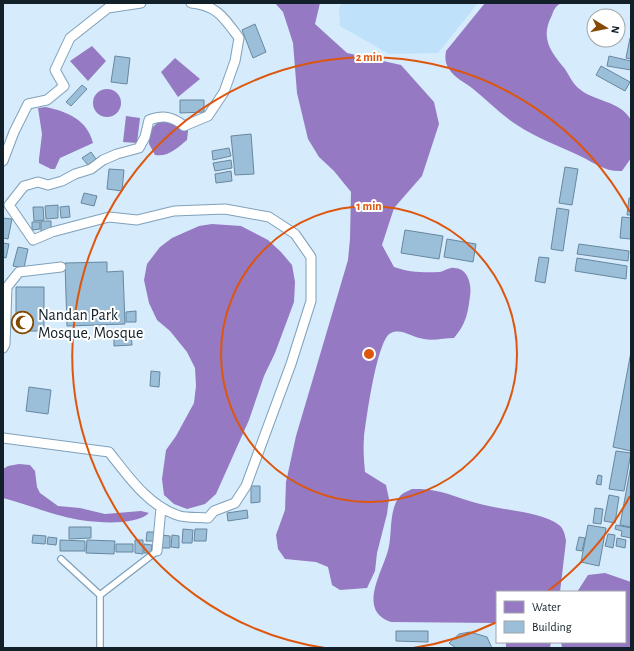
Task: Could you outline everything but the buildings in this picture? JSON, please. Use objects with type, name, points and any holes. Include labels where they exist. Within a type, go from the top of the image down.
[{"type":"street","points":[[3,161],[14,132],[28,104],[47,100],[64,86],[55,70],[70,38],[108,8],[141,3]]},
{"type":"street","points":[[3,438],[109,452],[138,488],[162,508],[180,516],[208,518],[214,511],[234,503],[246,486],[292,364],[311,301],[311,257],[295,234],[269,217],[225,209],[174,211],[137,220],[109,217],[52,232],[33,240],[8,205],[24,186],[38,182],[48,184],[62,181],[75,174],[91,170],[110,157],[139,148],[145,137],[149,120],[161,116],[175,119],[184,126],[208,116],[224,92],[236,61],[239,38],[224,17],[204,4],[191,3]]},
{"type":"street","points":[[3,348],[7,287],[19,272],[61,267]]},
{"type":"street","points":[[157,551],[162,508]]},
{"type":"lane","points":[[100,595],[157,551]]},
{"type":"lane","points":[[61,559],[100,595],[100,648]]},
{"type":"shaded area","points":[[342,3],[478,3],[438,53],[389,54],[340,26],[339,8]]},
{"type":"water","points":[[275,3],[320,3],[315,24],[347,53],[401,65],[434,102],[439,124],[422,176],[394,208],[382,245],[394,267],[410,271],[428,272],[441,272],[452,268],[459,269],[466,274],[470,282],[469,302],[466,318],[454,338],[428,340],[403,332],[395,332],[391,333],[386,338],[381,349],[370,399],[364,438],[364,455],[365,472],[386,485],[389,499],[387,514],[377,553],[375,571],[367,588],[340,590],[332,585],[328,567],[316,562],[285,559],[278,549],[276,535],[285,510],[286,482],[296,436],[348,260],[351,192],[334,171],[319,157],[308,139],[297,93],[293,43],[283,12]]},
{"type":"water","points":[[485,3],[561,3],[556,7],[548,23],[548,44],[577,87],[583,92],[620,109],[626,113],[631,120],[631,158],[622,171],[610,170],[600,166],[525,130],[505,117],[451,72],[446,63],[446,51]]},
{"type":"water","points":[[92,46],[106,61],[88,81],[70,61]]},
{"type":"water","points":[[175,58],[200,79],[178,97],[161,72]]},
{"type":"water","points":[[107,89],[117,93],[121,103],[117,113],[107,117],[97,113],[93,103],[97,93]]},
{"type":"water","points":[[46,107],[69,114],[81,122],[90,135],[93,143],[60,158],[55,169],[51,169],[39,163],[42,134],[38,108]]},
{"type":"water","points":[[126,116],[140,118],[137,143],[123,142]]},
{"type":"water","points":[[159,121],[184,126],[188,131],[187,140],[176,149],[164,155],[155,155],[149,144],[149,131]]},
{"type":"water","points":[[212,224],[241,226],[268,240],[281,252],[292,265],[295,282],[294,302],[275,353],[264,376],[249,420],[216,494],[205,504],[187,509],[174,504],[164,495],[162,479],[166,450],[176,436],[194,403],[196,386],[195,368],[187,352],[170,331],[157,320],[149,303],[144,280],[147,264],[160,247],[172,238],[199,226]]},
{"type":"water","points":[[19,464],[30,465],[35,471],[37,487],[40,493],[58,506],[80,508],[105,514],[141,511],[149,513],[141,518],[131,521],[94,522],[62,516],[3,498],[3,469],[8,466]]},
{"type":"water","points":[[412,489],[439,491],[480,504],[533,514],[559,525],[565,534],[566,541],[560,591],[496,591],[496,623],[391,622],[380,616],[375,608],[373,599],[375,588],[389,546],[394,506],[397,500],[404,493]]},
{"type":"water","points":[[605,573],[631,582],[631,648],[562,648],[561,643],[626,643],[626,591],[578,591],[588,575]]},
{"type":"water","points":[[506,643],[551,643],[550,648],[506,648]]},
{"type":"place","name":"Nandan Park Mosque, Mosque","points":[[23,323]]}]
